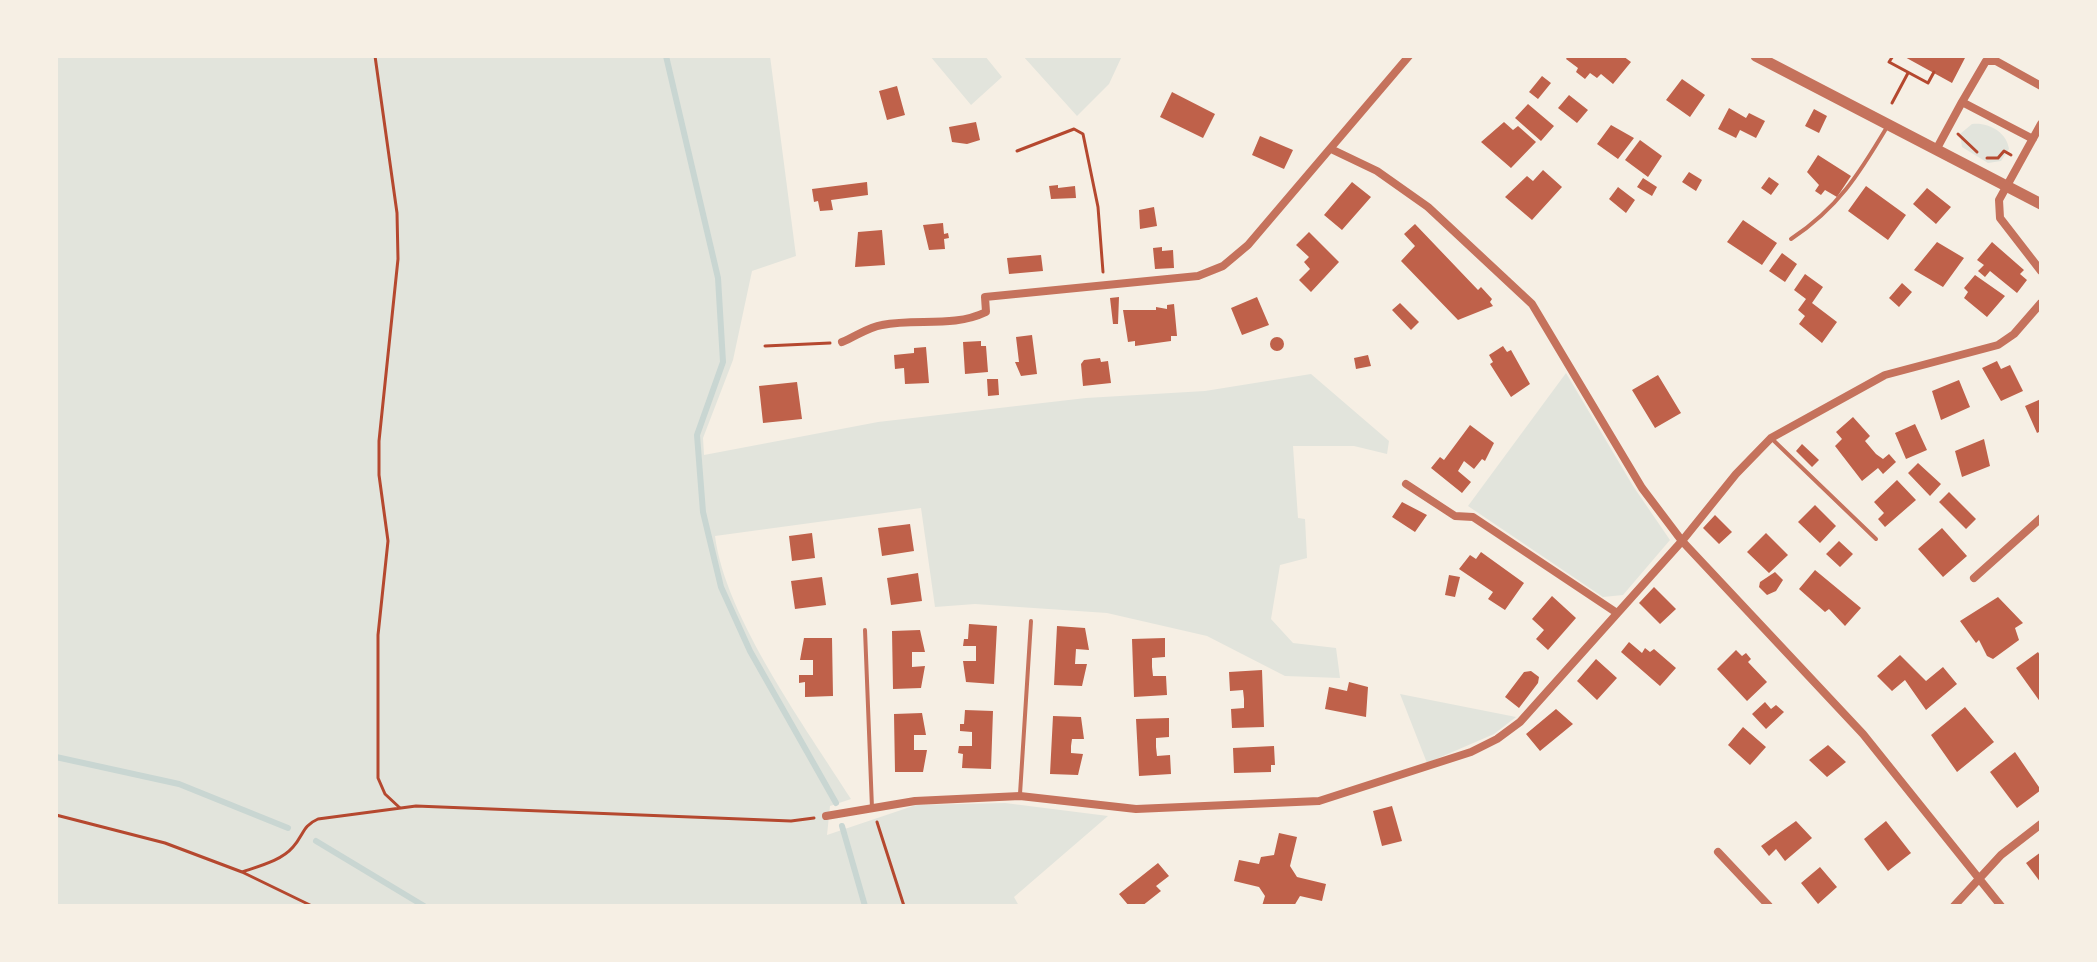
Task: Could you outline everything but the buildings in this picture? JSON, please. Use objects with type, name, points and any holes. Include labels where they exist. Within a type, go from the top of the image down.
[{"type":"street","points":[[842,342],[880,325],[960,322],[974,318],[986,312],[985,297],[1198,276],[1223,266],[1248,245],[1409,56]]},
{"type":"street","points":[[1756,56],[2041,204]]},
{"type":"street","points":[[1936,150],[1986,61],[1996,61],[2041,86]]},
{"type":"street","points":[[1962,102],[2033,139]]},
{"type":"street","points":[[2041,124],[1999,200],[2000,218],[2041,271]]},
{"type":"street","points":[[1331,149],[1377,171],[1428,207],[1532,304],[1642,488],[1682,541],[1863,734],[2001,906]]},
{"type":"street","points":[[826,816],[915,801],[1020,796],[1136,809],[1319,801],[1471,752],[1497,739],[1520,722],[1771,438],[1885,375],[1998,345],[2014,334],[2041,303]]},
{"type":"street","points":[[1406,484],[1455,516],[1473,517],[1617,613]]},
{"type":"street","points":[[1974,578],[2041,518]]},
{"type":"street","points":[[1954,906],[1979,875],[2041,824]]},
{"type":"street","points":[[1718,852],[1769,906]]},
{"type":"lane","points":[[1791,239],[1823,218],[1853,184],[1889,125]]},
{"type":"lane","points":[[1771,438],[1876,539]]},
{"type":"lane","points":[[1020,796],[1031,621]]},
{"type":"lane","points":[[865,630],[872,808]]},
{"type":"path","points":[[375,56],[397,213],[398,259],[379,441],[379,475],[388,541],[378,635],[378,778],[385,794],[400,808]]},
{"type":"path","points":[[1893,56],[1889,62],[1928,83],[1934,72]]},
{"type":"path","points":[[1892,103],[1908,73]]},
{"type":"path","points":[[1017,151],[1074,129],[1083,134],[1098,207],[1104,286]]},
{"type":"path","points":[[1965,137],[1968,146],[1989,159],[1998,158],[2004,151]]},
{"type":"path","points":[[765,346],[842,342]]},
{"type":"path","points":[[242,872],[270,863],[293,847],[305,825],[318,819],[400,808],[791,821],[826,816]]},
{"type":"path","points":[[872,808],[904,906]]},
{"type":"path","points":[[56,815],[165,843],[242,872],[312,906]]},
{"type":"shaded area","points":[[56,56],[770,56],[796,256],[752,271],[733,360],[703,438],[704,455],[878,422],[1086,398],[1205,391],[1311,374],[1389,441],[1387,454],[1354,446],[1293,446],[1298,518],[1305,519],[1307,558],[1280,565],[1271,619],[1293,643],[1336,648],[1340,678],[1285,676],[1207,636],[1107,613],[975,604],[935,607],[921,508],[715,536],[722,568],[751,636],[791,706],[851,799],[830,806],[827,835],[916,805],[1005,803],[1108,816],[1014,897],[1019,906],[56,906]]},
{"type":"shaded area","points":[[930,56],[985,56],[1002,77],[971,105]]},
{"type":"shaded area","points":[[1023,56],[1122,56],[1109,84],[1077,116]]},
{"type":"shaded area","points":[[1972,124],[1990,127],[2005,138],[2009,149],[2001,161],[1988,163],[1962,147],[1960,134]]},
{"type":"shaded area","points":[[1566,373],[1633,486],[1670,540],[1623,595],[1603,597],[1468,506]]},
{"type":"shaded area","points":[[1400,694],[1516,717],[1494,734],[1427,763]]},
{"type":"waterway","points":[[666,56],[718,278],[723,362],[697,435],[703,512],[721,587],[750,651],[836,803]]},
{"type":"waterway","points":[[56,757],[179,784],[288,828]]},
{"type":"waterway","points":[[842,826],[865,906]]},
{"type":"waterway","points":[[316,841],[424,906]]}]
